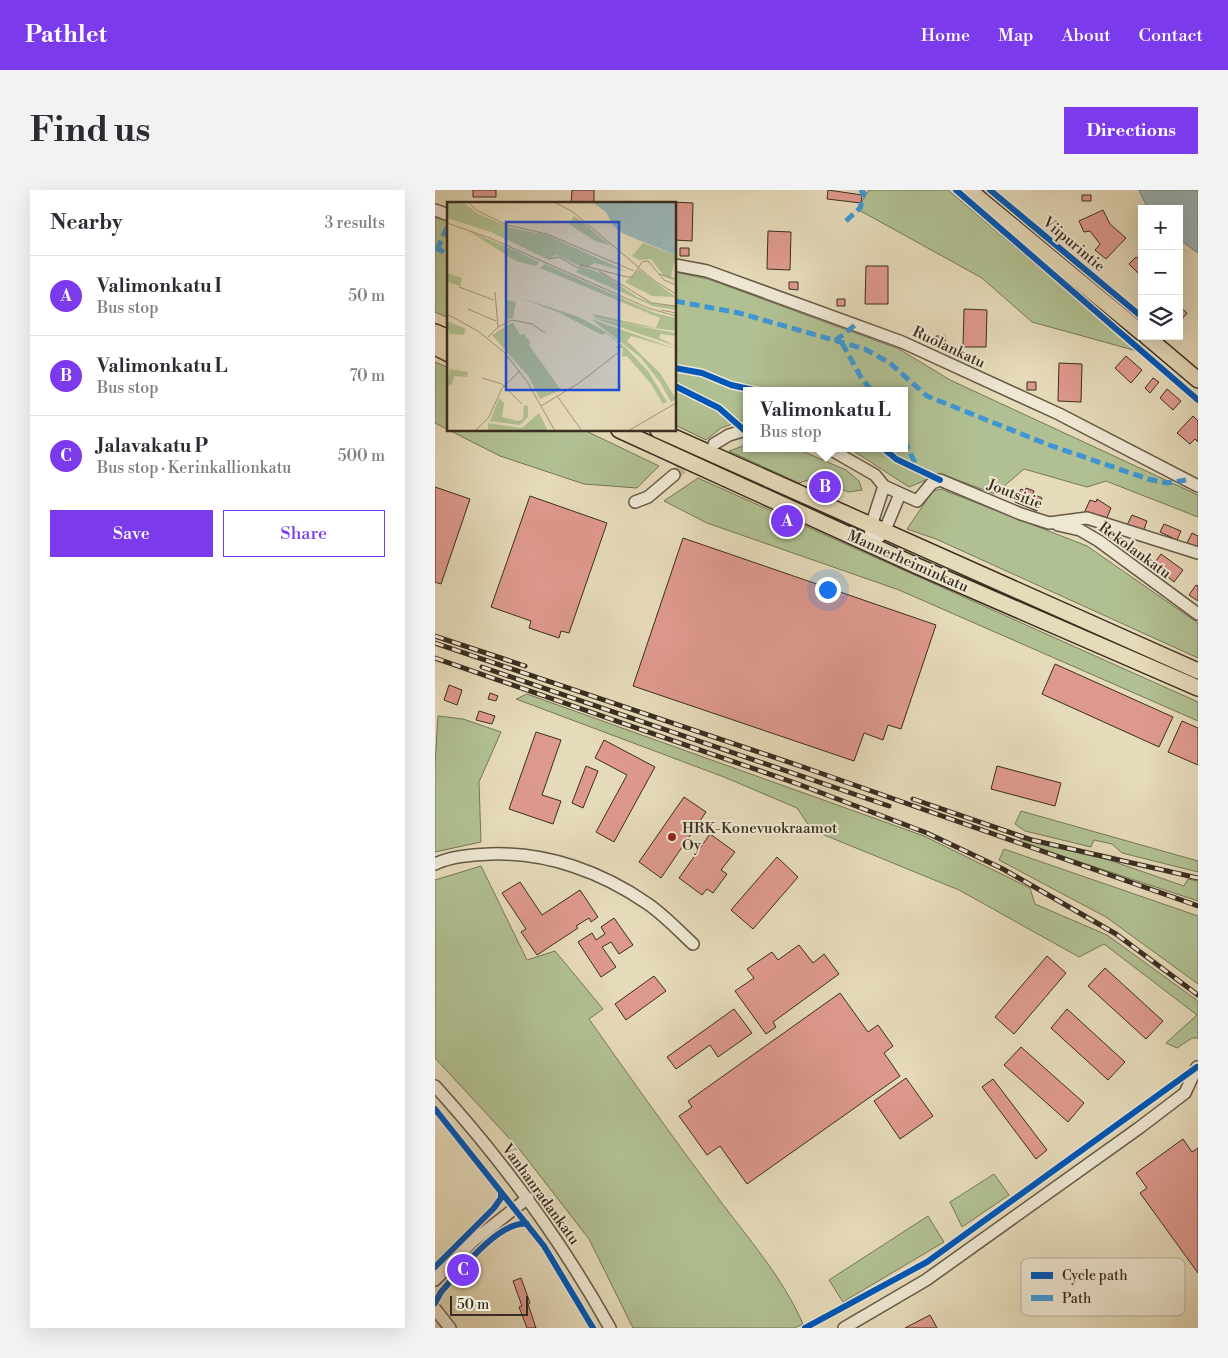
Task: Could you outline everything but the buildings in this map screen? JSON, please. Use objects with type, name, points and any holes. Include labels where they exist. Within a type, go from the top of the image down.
[{"type":"main road","name":"Viipurintie","points":[[969,190],[1138,330]]},
{"type":"main road","points":[[435,332],[447,337]]},
{"type":"main road","points":[[1151,340],[1198,380]]},
{"type":"main road","points":[[435,348],[447,353]]},
{"type":"main road","name":"Mannerheiminkatu","points":[[621,431],[870,544],[1198,688]]},
{"type":"main road","name":"Mannerheiminkatu","points":[[660,431],[1198,671]]},
{"type":"street","points":[[435,210],[447,214]]},
{"type":"street","name":"Ruolankatu","points":[[676,265],[707,271],[902,342],[1059,414],[1198,486]]},
{"type":"street","points":[[714,444],[729,435],[743,431]]},
{"type":"street","points":[[835,452],[875,475],[884,486],[901,494],[877,529],[870,544]]},
{"type":"street","points":[[635,502],[647,497],[675,475]]},
{"type":"street","name":"Joutsitie","points":[[901,494],[917,501],[932,483],[940,480],[1021,514],[1049,523],[1087,518],[1198,553]]},
{"type":"street","points":[[877,529],[884,486]]},
{"type":"street","name":"Rekolankatu","points":[[1049,523],[1080,530],[1099,541],[1198,614]]},
{"type":"street","points":[[435,864],[473,855],[517,853],[565,863],[605,878],[648,904],[693,944]]},
{"type":"street","points":[[844,1328],[926,1280],[1131,1133],[1185,1093],[1197,1067]]},
{"type":"street","name":"Vanhanradankatu","points":[[435,1086],[501,1162],[528,1198],[584,1281],[610,1328]]},
{"type":"street","points":[[435,1280],[473,1241],[528,1198]]},
{"type":"street","points":[[435,1309],[450,1328]]},
{"type":"green space","points":[[869,190],[948,190],[1137,351],[1032,322],[982,278],[857,209]]},
{"type":"green space","points":[[435,216],[447,221],[447,317],[435,312]]},
{"type":"green space","points":[[676,272],[708,279],[899,349],[950,380],[1198,495],[1198,517],[1106,481],[1087,487],[1024,469],[995,494],[941,474],[909,487],[855,452],[908,452],[908,387],[743,387],[743,420],[721,428],[706,440],[676,425]]},
{"type":"green space","points":[[435,362],[447,367],[447,429],[435,423]]},
{"type":"green space","points":[[451,431],[586,431],[659,466],[637,488],[584,484],[500,456]]},
{"type":"green space","points":[[743,446],[743,452],[804,452],[846,470],[859,481],[862,490],[848,492],[817,477],[799,483],[729,451]]},
{"type":"green space","points":[[698,478],[1198,702],[1198,721],[899,590],[707,523],[664,501]]},
{"type":"green space","points":[[941,489],[1087,546],[1198,623],[1198,658],[936,539],[907,529],[933,491]]},
{"type":"green space","points":[[527,694],[924,836],[1030,888],[1035,904],[1107,935],[1198,1001],[1198,1038],[1192,1038],[1177,1048],[1166,1043],[1197,1015],[1104,944],[1079,957],[959,890],[812,830],[797,808],[724,777],[516,699]]},
{"type":"green space","points":[[438,716],[463,719],[501,732],[479,782],[481,842],[435,852],[435,765]]},
{"type":"green space","points":[[1021,811],[1198,861],[1198,872],[1122,853],[1112,844],[1094,840],[1091,847],[1025,831],[1015,824]]},
{"type":"green space","points":[[1021,839],[1109,860],[1184,886],[1188,879],[1198,881],[1198,901],[1020,842]]},
{"type":"green space","points":[[1004,849],[1198,916],[1198,984],[1106,917],[999,860]]},
{"type":"green space","points":[[481,866],[527,960],[555,951],[603,1009],[589,1019],[685,1154],[775,1274],[803,1324],[794,1328],[633,1328],[589,1239],[520,1150],[435,1058],[435,880]]},
{"type":"green space","points":[[994,1174],[1009,1195],[962,1227],[950,1202]]},
{"type":"green space","points":[[928,1216],[944,1242],[843,1302],[829,1280]]},
{"type":"water","points":[[1139,190],[1198,190],[1198,253],[1183,242],[1183,205],[1146,205]]},
{"type":"tunnel","points":[[674,475],[710,447]]},
{"type":"railway","points":[[435,636],[525,666]]},
{"type":"railway","points":[[435,643],[803,767],[1198,906]]},
{"type":"railway","points":[[435,658],[798,784],[927,833],[1003,869],[1116,934],[1198,995]]},
{"type":"railway","points":[[482,667],[889,806]]},
{"type":"railway","points":[[913,799],[1032,840],[1198,878]]},
{"type":"marked path","points":[[846,221],[860,208],[864,193],[860,190]]},
{"type":"marked path","points":[[437,250],[447,228]]},
{"type":"marked path","points":[[435,248],[447,253]]},
{"type":"marked path","points":[[676,301],[739,313],[865,349],[890,363],[927,396],[1049,445],[1148,479],[1167,483],[1186,480]]},
{"type":"marked path","points":[[835,341],[855,325]]},
{"type":"marked path","points":[[842,343],[862,379],[869,387]]},
{"type":"marked path","points":[[908,448],[918,469]]},
{"type":"cycle path","points":[[956,190],[1198,400]]},
{"type":"cycle path","points":[[990,190],[1138,314]]},
{"type":"cycle path","points":[[676,368],[702,373],[731,385],[743,388]]},
{"type":"cycle path","points":[[676,386],[719,408],[743,429]]},
{"type":"cycle path","points":[[888,452],[896,459],[940,480]]},
{"type":"cycle path","points":[[805,1328],[927,1262],[1197,1067]]},
{"type":"cycle path","points":[[435,1109],[544,1246],[593,1328]]},
{"type":"cycle path","points":[[435,1267],[494,1208],[501,1198],[501,1192]]},
{"type":"cycle path","points":[[435,1303],[441,1292],[458,1272],[492,1238],[516,1225],[527,1224]]},
{"type":"place","name":"Valimonkatu L","points":[[825,487]]},
{"type":"place","name":"Valimonkatu I","points":[[787,521]]},
{"type":"place","name":"HRK-Konevuokraamot Oy","points":[[672,837]]},
{"type":"place","name":"Jalavakatu P","points":[[463,1270]]}]
